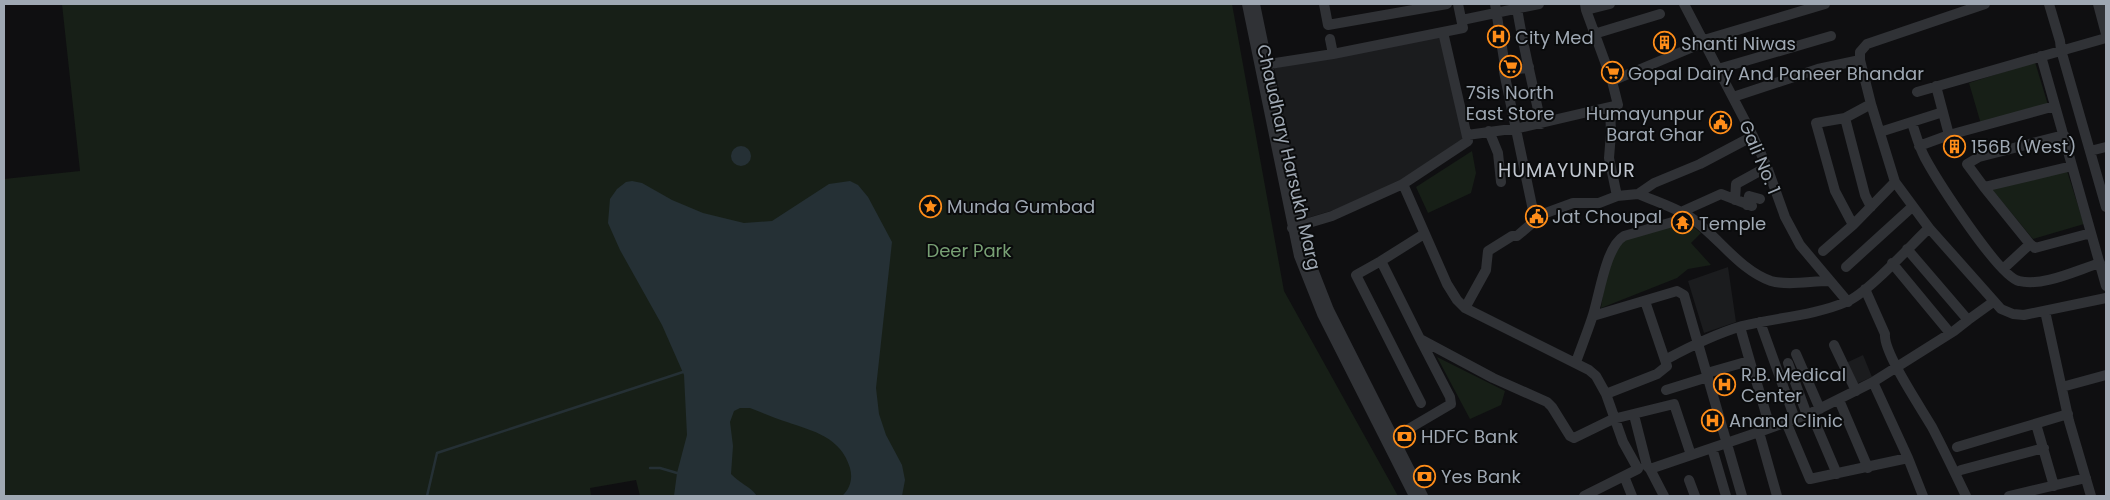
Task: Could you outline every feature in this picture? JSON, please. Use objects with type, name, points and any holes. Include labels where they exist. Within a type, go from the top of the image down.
[{"type":"street","name":"Chaudhary Harsukh Marg","points":[[1247,4],[1263,64],[1296,227],[1311,290],[1390,440],[1423,496]]},
{"type":"street","name":"Chaudhary Harsukh Marg","points":[[1255,4],[1263,64]]},
{"type":"street","points":[[1324,4],[1328,25],[1446,4]]},
{"type":"street","points":[[1263,64],[1333,54],[1464,28],[1458,4]]},
{"type":"street","points":[[1462,20],[1495,8],[1517,8],[1539,4]]},
{"type":"street","points":[[1467,135],[1541,124],[1618,105],[1612,81],[1585,7],[1610,4]]},
{"type":"street","name":"Gali No. 1","points":[[1684,4],[1767,167],[1774,191],[1800,245],[1848,302]]},
{"type":"street","points":[[1612,81],[1693,47],[1704,40],[1824,4]]},
{"type":"street","points":[[1985,4],[1965,7],[1867,44],[1860,52],[1860,60],[1871,104],[1895,182],[1929,228],[2001,309],[2013,314],[2024,315],[2106,298]]},
{"type":"street","points":[[2049,4],[2106,207]]},
{"type":"street","points":[[2098,4],[2106,34]]},
{"type":"street","points":[[1495,8],[1506,72],[1504,72],[1535,220]]},
{"type":"street","points":[[1517,8],[1524,52],[1541,124]]},
{"type":"street","points":[[1594,34],[1660,14]]},
{"type":"street","points":[[1296,227],[1332,216],[1403,184],[1466,143],[1467,135],[1442,32]]},
{"type":"street","points":[[1718,69],[1831,36]]},
{"type":"street","points":[[1917,92],[2106,38]]},
{"type":"street","points":[[1330,39],[1333,54]]},
{"type":"street","points":[[2041,56],[2106,286]]},
{"type":"street","points":[[1733,97],[1818,69],[1860,60]]},
{"type":"street","points":[[1506,72],[1529,67]]},
{"type":"street","points":[[1936,86],[1949,135]]},
{"type":"street","points":[[1853,225],[1835,191],[1816,123],[1845,118],[1871,104]]},
{"type":"street","points":[[1919,146],[1949,135],[2055,106]]},
{"type":"street","points":[[1610,107],[1611,134],[1609,152],[1618,196]]},
{"type":"street","points":[[1880,132],[1943,112]]},
{"type":"street","points":[[1845,118],[1865,195],[1871,207]]},
{"type":"street","points":[[1912,123],[1919,146],[1958,213],[2010,278],[2030,283],[2044,281],[2100,263]]},
{"type":"street","points":[[1489,131],[1498,152],[1501,182]]},
{"type":"street","points":[[2064,135],[1979,157],[1967,164],[2030,244],[2036,248],[2091,233]]},
{"type":"street","points":[[1465,308],[1486,270],[1488,251],[1512,236],[1517,236],[1542,214],[1573,203],[1599,203],[1618,196],[1638,194],[1654,183],[1700,164],[1752,136]]},
{"type":"street","points":[[2090,151],[2106,147]]},
{"type":"street","points":[[1984,187],[2072,166]]},
{"type":"street","points":[[1735,200],[1736,184],[1767,167]]},
{"type":"street","points":[[1822,251],[1853,225],[1895,182]]},
{"type":"street","points":[[1403,184],[1447,284],[1457,300],[1465,308],[1576,362],[1596,376],[1606,394],[1613,419],[1623,442],[1645,468],[1664,496]]},
{"type":"street","points":[[1638,194],[1685,215],[1718,240],[1753,272],[1766,279],[1778,282],[1829,281]]},
{"type":"street","points":[[1576,362],[1593,316],[1602,275],[1618,240],[1624,236],[1685,215],[1721,194],[1735,200],[1753,203]]},
{"type":"street","points":[[1846,267],[1912,207]]},
{"type":"street","points":[[1665,360],[1699,342],[1740,327],[1848,302],[1865,289],[1929,228]]},
{"type":"street","points":[[1421,403],[1356,275],[1381,262],[1424,234]]},
{"type":"street","points":[[2003,268],[2030,244]]},
{"type":"street","points":[[1907,249],[1968,320]]},
{"type":"street","points":[[1381,262],[1450,396],[1451,404],[1390,440]]},
{"type":"street","points":[[1892,263],[1950,333]]},
{"type":"street","points":[[1865,289],[1885,334],[1885,342],[1932,427],[1966,496]]},
{"type":"street","points":[[1593,316],[1677,291],[1684,295],[1742,496]]},
{"type":"street","points":[[1606,394],[1657,374],[1667,366],[1645,301]]},
{"type":"street","points":[[1584,496],[1645,468],[1759,432],[1840,400],[1873,382],[1950,333],[1993,302]]},
{"type":"street","points":[[2045,311],[2068,414],[2091,496]]},
{"type":"street","points":[[1760,322],[1810,479],[1908,458]]},
{"type":"street","points":[[1740,327],[1770,428]]},
{"type":"street","points":[[1420,339],[1493,378],[1547,402],[1552,406],[1572,437],[1613,419],[1674,404],[1691,455]]},
{"type":"street","points":[[1834,345],[1856,391]]},
{"type":"street","points":[[1796,354],[1813,412]]},
{"type":"street","points":[[1666,390],[1749,361]]},
{"type":"street","points":[[1788,363],[1813,412],[1838,474]]},
{"type":"street","points":[[2062,387],[2106,375]]},
{"type":"street","points":[[1873,382],[1908,458],[1923,496]]},
{"type":"street","points":[[1840,400],[1868,468]]},
{"type":"street","points":[[1957,447],[2068,414]]},
{"type":"street","points":[[1634,415],[1645,468]]},
{"type":"street","points":[[2036,424],[2054,486]]},
{"type":"street","points":[[1759,432],[1777,496]]},
{"type":"street","name":"Chaudhary Harsukh Marg","points":[[1390,440],[1414,496]]},
{"type":"street","points":[[1712,448],[1726,496]]},
{"type":"street","points":[[1961,470],[2044,448]]},
{"type":"street","points":[[1624,476],[1632,496]]},
{"type":"street","points":[[2009,496],[2086,478]]},
{"type":"street","points":[[1689,480],[1695,496]]},
{"type":"shaded area","points":[[1440,36],[1464,140],[1402,182],[1334,210],[1304,219],[1274,68]]},
{"type":"shaded area","points":[[741,146],[748,149],[751,156],[748,163],[741,166],[734,163],[731,156],[734,149]]},
{"type":"shaded area","points":[[850,181],[858,185],[868,197],[892,242],[876,388],[879,414],[886,435],[902,465],[905,480],[902,496],[842,496],[850,484],[851,472],[846,457],[833,442],[816,432],[750,408],[740,408],[734,411],[730,422],[733,446],[731,474],[757,496],[674,496],[677,473],[687,435],[684,375],[662,325],[620,250],[608,223],[610,199],[617,189],[626,182],[642,183],[672,200],[703,213],[744,223],[772,221],[829,184]]},
{"type":"shaded area","points":[[1728,267],[1736,322],[1704,333],[1688,281]]},
{"type":"shaded area","points":[[1863,355],[1872,377],[1856,384],[1846,363]]},
{"type":"green space","name":"Deer Park","points":[[62,4],[1232,4],[1284,291],[1398,496],[640,496],[636,480],[590,488],[591,496],[4,496],[4,179],[80,171]]},
{"type":"green space","points":[[2035,62],[2048,105],[1981,124],[1969,83]]},
{"type":"green space","points":[[1472,151],[1476,173],[1471,193],[1428,213],[1416,187]]},
{"type":"green space","points":[[2067,171],[2084,224],[2033,239],[1990,187]]},
{"type":"green space","points":[[1686,221],[1701,233],[1691,243],[1711,265],[1688,269],[1677,278],[1601,308],[1612,259],[1622,242],[1629,237],[1643,232]]},
{"type":"green space","points":[[1437,357],[1505,391],[1501,405],[1470,419]]},
{"type":"waterway","points":[[427,496],[437,453],[683,372]]},
{"type":"waterway","points":[[650,468],[660,468],[677,473]]},
{"type":"place","name":"City Med","points":[[1499,37]]},
{"type":"place","name":"Shanti Niwas","points":[[1665,43]]},
{"type":"place","name":"7Sis North East Store","points":[[1510,67]]},
{"type":"place","name":"Gopal Dairy And Paneer Bhandar","points":[[1612,73]]},
{"type":"place","name":"Humayunpur Barat Ghar","points":[[1720,123]]},
{"type":"place","name":"156B (West)","points":[[1955,146]]},
{"type":"place","name":"Munda Gumbad","points":[[931,206]]},
{"type":"place","name":"Jat Choupal","points":[[1536,216]]},
{"type":"place","name":"Temple","points":[[1683,223]]},
{"type":"place","name":"R.B. Medical Center","points":[[1725,384]]},
{"type":"place","name":"Anand Clinic","points":[[1713,420]]},
{"type":"place","name":"HDFC Bank","points":[[1405,436]]},
{"type":"place","name":"Yes Bank","points":[[1425,476]]},
{"type":"district","name":"HUMAYUNPUR","points":[[1567,170]]}]
